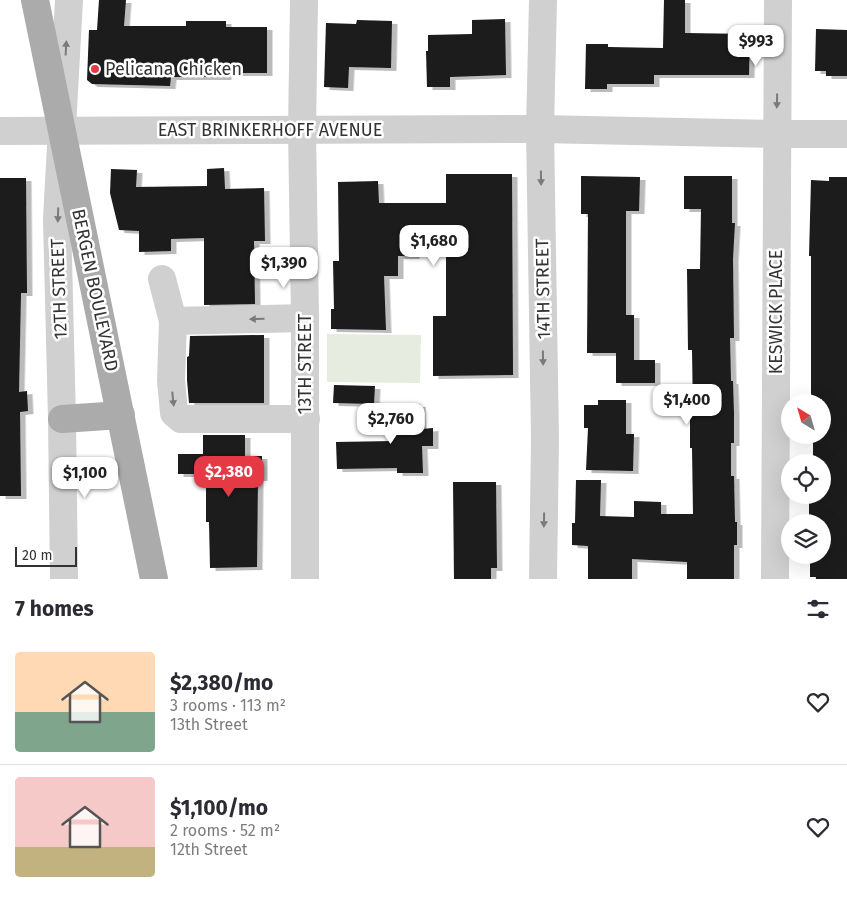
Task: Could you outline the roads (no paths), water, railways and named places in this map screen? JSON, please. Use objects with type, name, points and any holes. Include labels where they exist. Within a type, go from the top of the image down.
[{"type":"main road","name":"BERGEN BOULEVARD","points":[[35,0],[154,579]]},
{"type":"main road","points":[[62,419],[121,415]]},
{"type":"street","name":"12TH STREET","points":[[64,579],[58,219],[69,0]]},
{"type":"street","name":"13TH STREET","points":[[304,0],[302,130],[306,318],[306,579]]},
{"type":"street","name":"14TH STREET","points":[[543,0],[540,129],[545,439],[543,579]]},
{"type":"street","name":"KESWICK PLACE","points":[[774,579],[778,0]]},
{"type":"street","name":"EAST BRINKERHOFF AVENUE","points":[[0,131],[540,129],[847,134]]},
{"type":"street","points":[[162,278],[173,321],[171,380],[174,413],[181,419],[306,419]]},
{"type":"street","points":[[173,321],[306,318]]},
{"type":"place","name":"Pelicana Chicken","points":[[95,69]]}]
